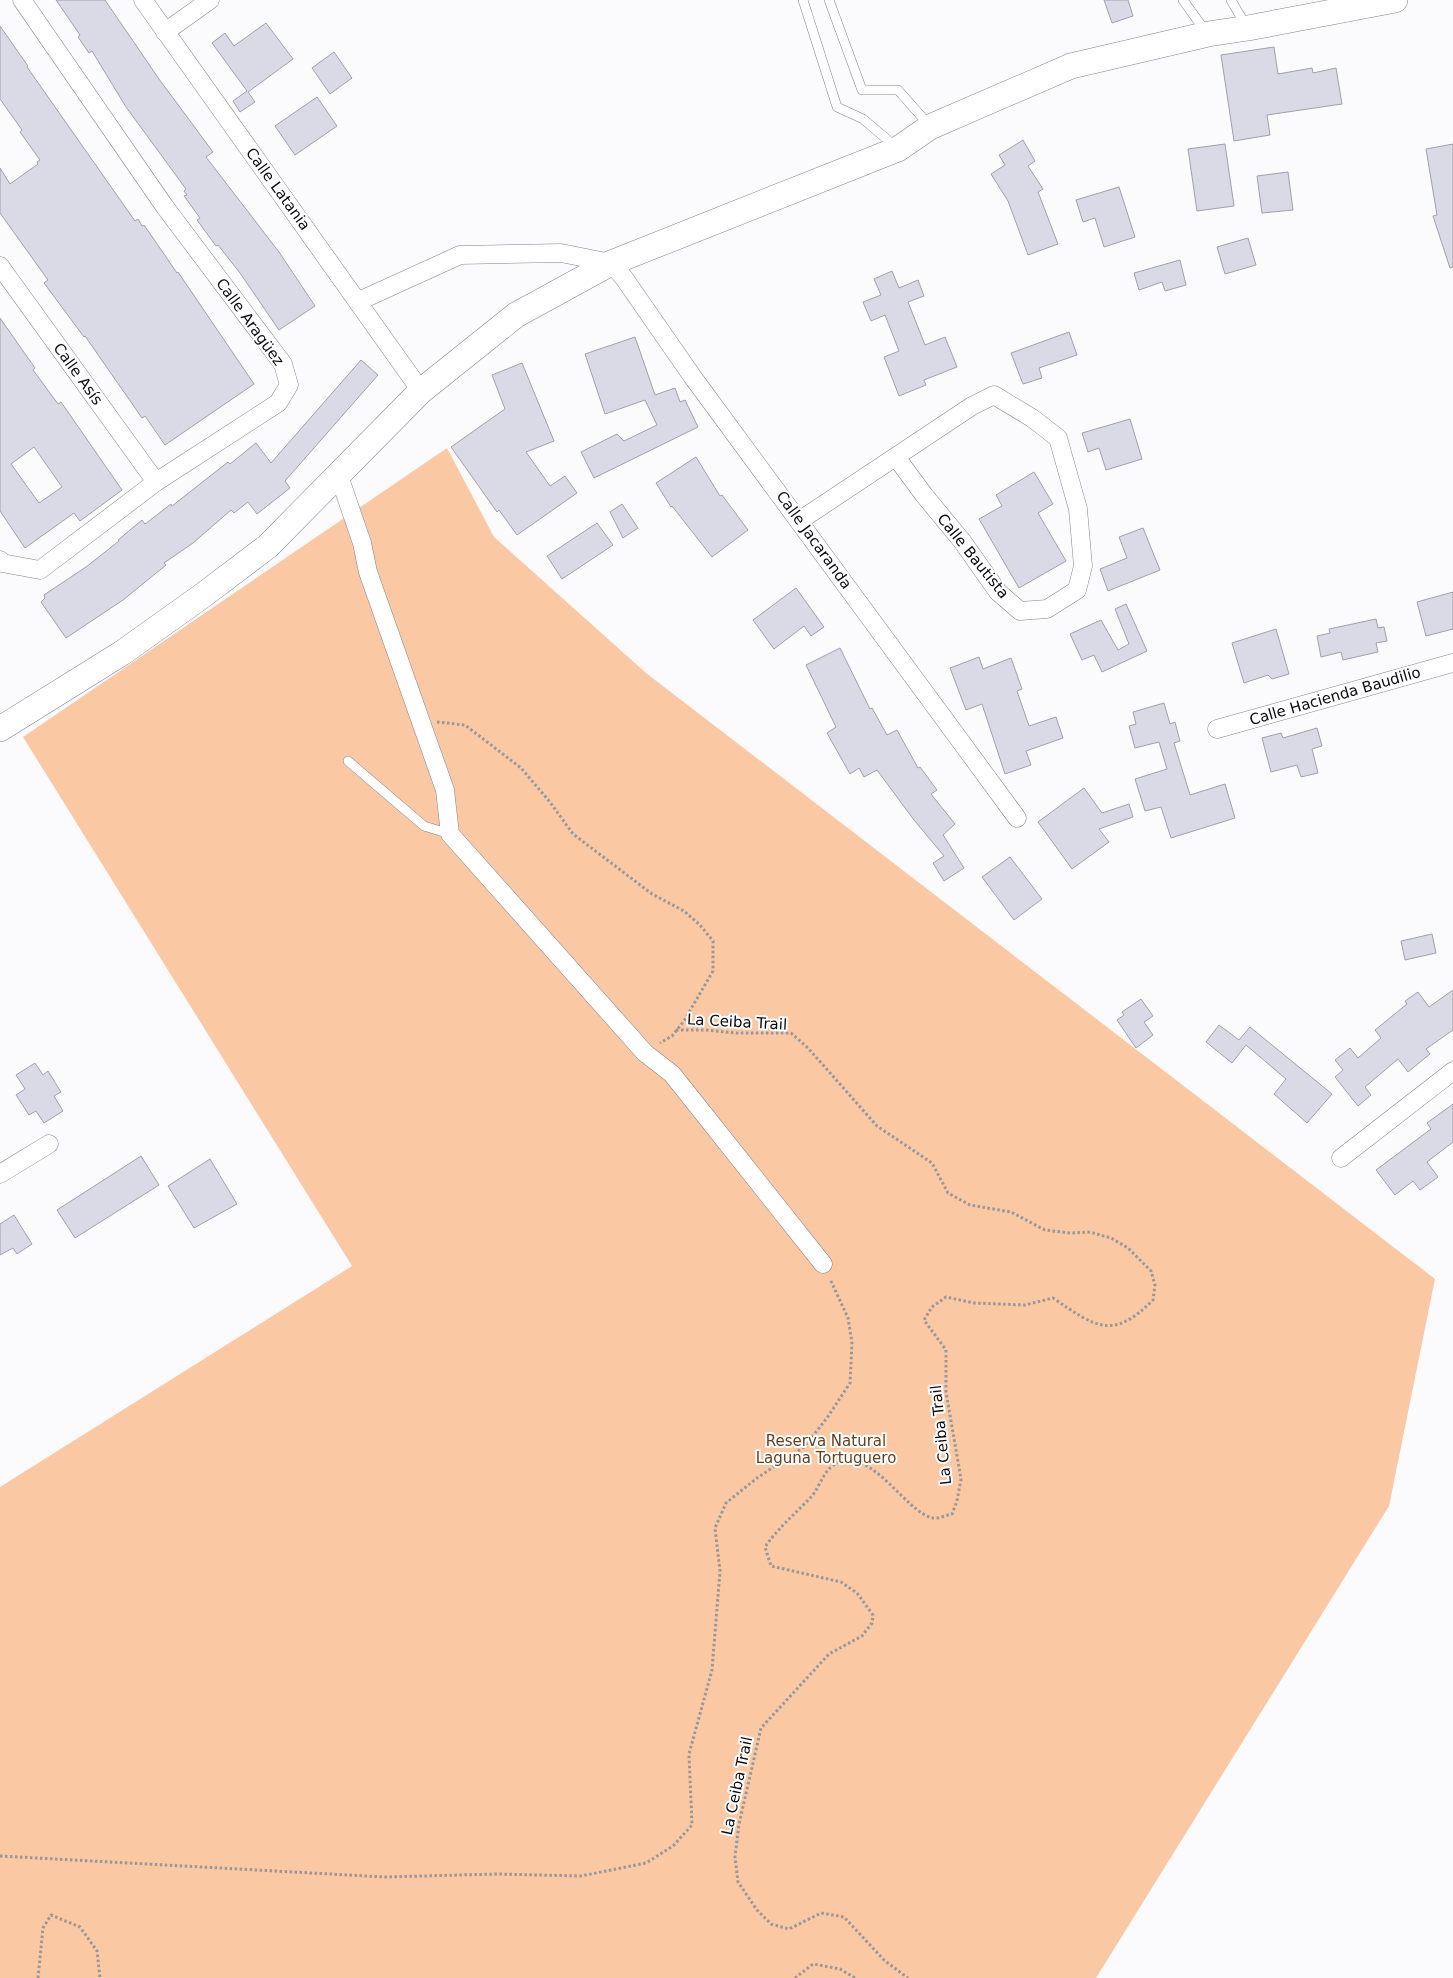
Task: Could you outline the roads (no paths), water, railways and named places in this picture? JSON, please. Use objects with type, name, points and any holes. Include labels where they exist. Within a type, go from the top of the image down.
[{"type":"street","name":"Calle Aragüez","points":[[1,562],[40,570],[156,482],[278,404],[288,385],[283,364],[165,207],[22,0]]},
{"type":"street","name":"Calle Latania","points":[[143,0],[359,301],[421,391]]},
{"type":"street","points":[[165,32],[210,0]]},
{"type":"street","points":[[0,729],[122,653],[268,546],[421,391],[516,315],[611,263],[898,149],[930,127],[1071,66],[1208,34],[1395,0]]},
{"type":"street","points":[[359,301],[460,255],[561,253],[611,263]]},
{"type":"street","name":"Calle Jacaranda","points":[[611,263],[624,278],[692,376],[1017,818]]},
{"type":"street","name":"Calle Asís","points":[[0,266],[156,482]]},
{"type":"street","name":"Calle Bautista","points":[[799,521],[972,406],[994,395],[1032,418],[1058,438],[1078,509],[1083,566],[1077,590],[1047,609],[1020,611],[998,592],[962,541],[896,457]]},
{"type":"street","points":[[338,473],[362,543],[368,572],[445,790],[450,834],[645,1053],[672,1074],[823,1264]]},
{"type":"street","name":"Calle Hacienda Baudilio","points":[[1217,729],[1453,663]]},
{"type":"street","points":[[1341,1158],[1453,1071]]},
{"type":"street","points":[[0,1174],[49,1144]]},
{"type":"lane","points":[[803,0],[837,107],[863,119],[898,149]]},
{"type":"lane","points":[[830,0],[862,90],[898,90],[930,127]]},
{"type":"lane","points":[[1183,0],[1208,34]]},
{"type":"lane","points":[[1231,0],[1248,28]]},
{"type":"lane","points":[[348,761],[424,826],[450,834]]},
{"type":"park label","name":"Reserva Natural Laguna Tortuguero","points":[[826,1450]]}]
